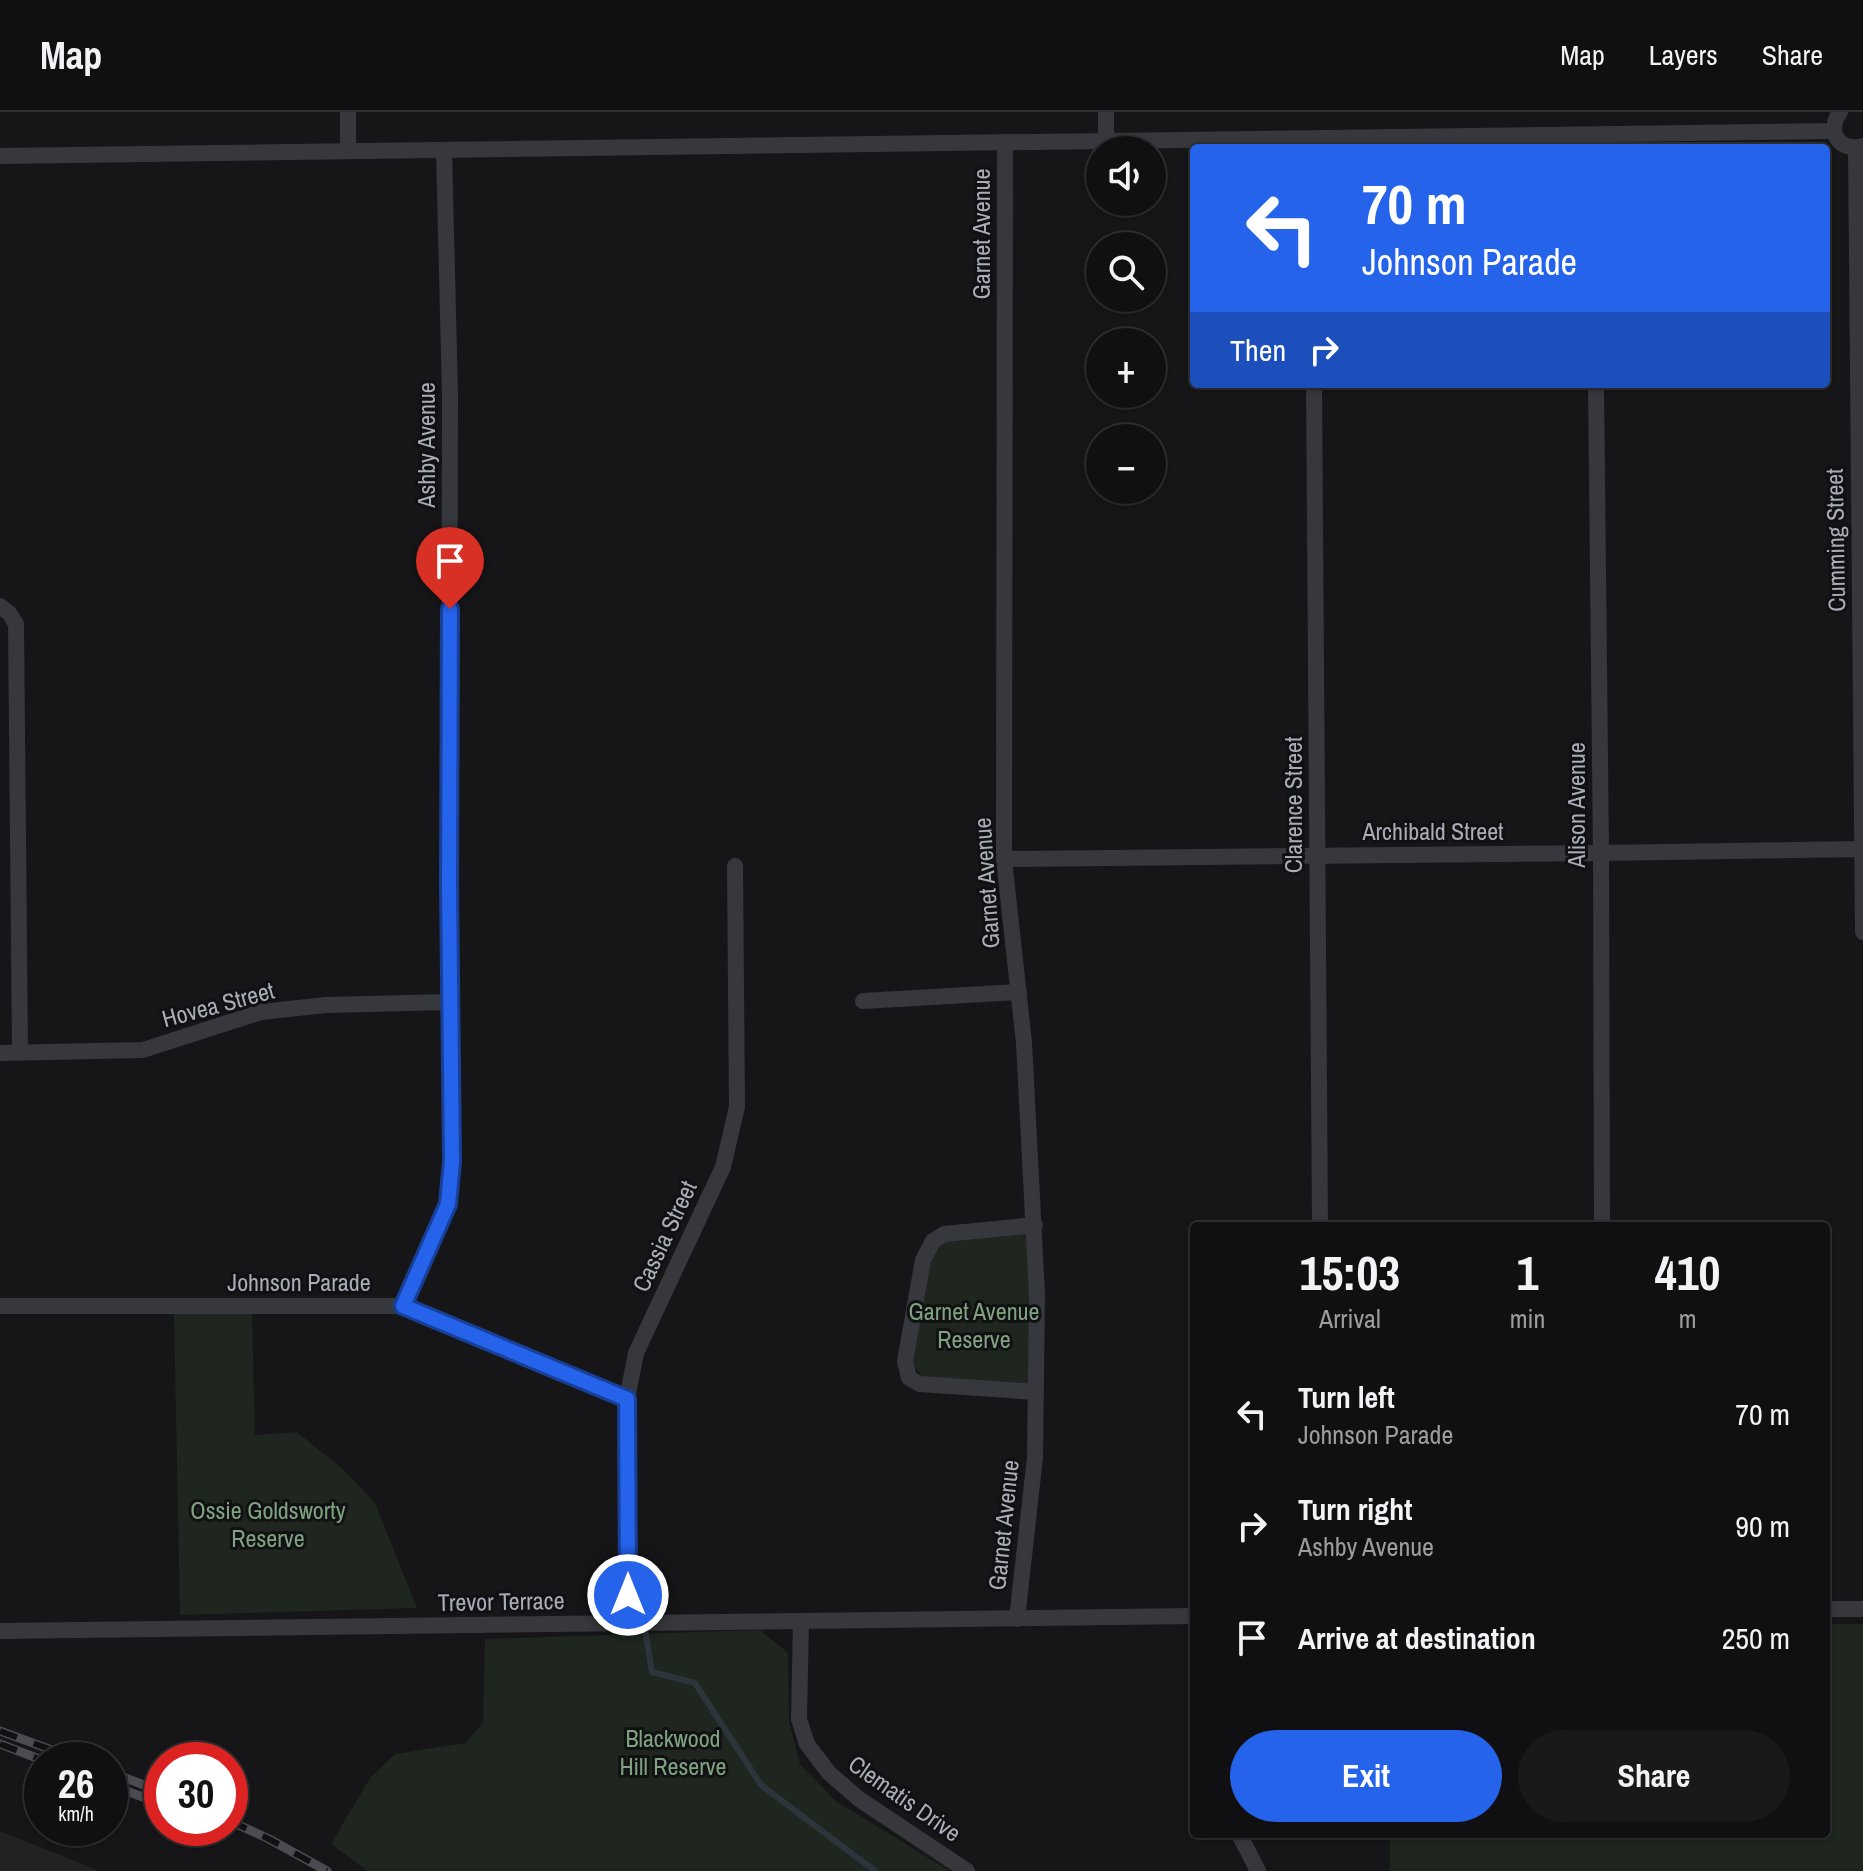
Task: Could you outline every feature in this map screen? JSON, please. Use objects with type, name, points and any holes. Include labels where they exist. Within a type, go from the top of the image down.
[{"type":"street","points":[[348,112],[348,151]]},
{"type":"street","points":[[1106,112],[1106,136]]},
{"type":"street","points":[[1840,112],[1834,131],[1840,142],[1850,147],[1860,147]]},
{"type":"street","points":[[1166,142],[1594,141],[1834,131]]},
{"type":"street","points":[[0,156],[1086,141]]},
{"type":"street","name":"Garnet Avenue","points":[[1005,142],[1004,859],[1024,1043],[1037,1294],[1035,1457],[1017,1619]]},
{"type":"street","name":"Cumming Street","points":[[1860,147],[1863,932]]},
{"type":"street","name":"Ashby Avenue","points":[[403,1306],[448,1204],[452,1161],[450,395],[444,150]]},
{"type":"street","name":"Clarence Street","points":[[1314,388],[1320,1222]]},
{"type":"street","name":"Alison Avenue","points":[[1596,388],[1602,1222]]},
{"type":"street","points":[[0,606],[16,624],[20,1052]]},
{"type":"street","name":"Archibald Street","points":[[1004,859],[1862,849]]},
{"type":"street","name":"Cassia Street","points":[[628,1624],[627,1399],[636,1353],[723,1167],[737,1107],[735,866]]},
{"type":"street","points":[[863,1001],[1019,992]]},
{"type":"street","name":"Hovea Street","points":[[0,1053],[143,1050],[261,1012],[326,1005],[450,1002]]},
{"type":"street","points":[[1035,1225],[944,1234],[933,1241],[923,1260],[905,1361],[909,1378],[920,1384],[1036,1392]]},
{"type":"street","name":"Johnson Parade","points":[[0,1306],[403,1306],[627,1399]]},
{"type":"street","points":[[1830,1609],[1863,1609]]},
{"type":"street","name":"Trevor Terrace","points":[[0,1631],[1190,1616]]},
{"type":"street","name":"Clematis Drive","points":[[801,1621],[799,1719],[807,1744],[829,1773],[859,1799],[967,1871]]},
{"type":"street","points":[[1241,1838],[1258,1871]]},
{"type":"shaded area","points":[[0,1831],[24,1841],[24,1846],[38,1846],[100,1871],[0,1871]]},
{"type":"green space","name":"Garnet Avenue Reserve","points":[[1030,1232],[1031,1387],[924,1378],[910,1361],[929,1263],[937,1245],[948,1237]]},
{"type":"green space","name":"Ossie Goldsworty Reserve","points":[[174,1312],[252,1313],[255,1435],[297,1432],[344,1470],[375,1503],[417,1608],[180,1615]]},
{"type":"green space","points":[[1830,1624],[1863,1624],[1863,1871],[1390,1871],[1390,1838],[1830,1838]]},
{"type":"green space","name":"Blackwood Hill Reserve","points":[[760,1630],[788,1653],[789,1722],[800,1764],[837,1802],[950,1871],[367,1871],[331,1844],[370,1778],[395,1754],[465,1743],[483,1723],[485,1639]]},
{"type":"waterway","points":[[644,1623],[652,1672],[695,1683],[761,1785],[875,1871]]},
{"type":"railway","points":[[0,1731],[30,1742]]},
{"type":"railway","points":[[0,1744],[24,1753]]},
{"type":"railway","points":[[128,1779],[144,1785]]},
{"type":"railway","points":[[128,1792],[144,1797]]},
{"type":"railway","points":[[248,1829],[327,1871]]},
{"type":"route","points":[[450,609],[452,1161],[448,1204],[403,1306],[627,1399],[628,1595]]}]
